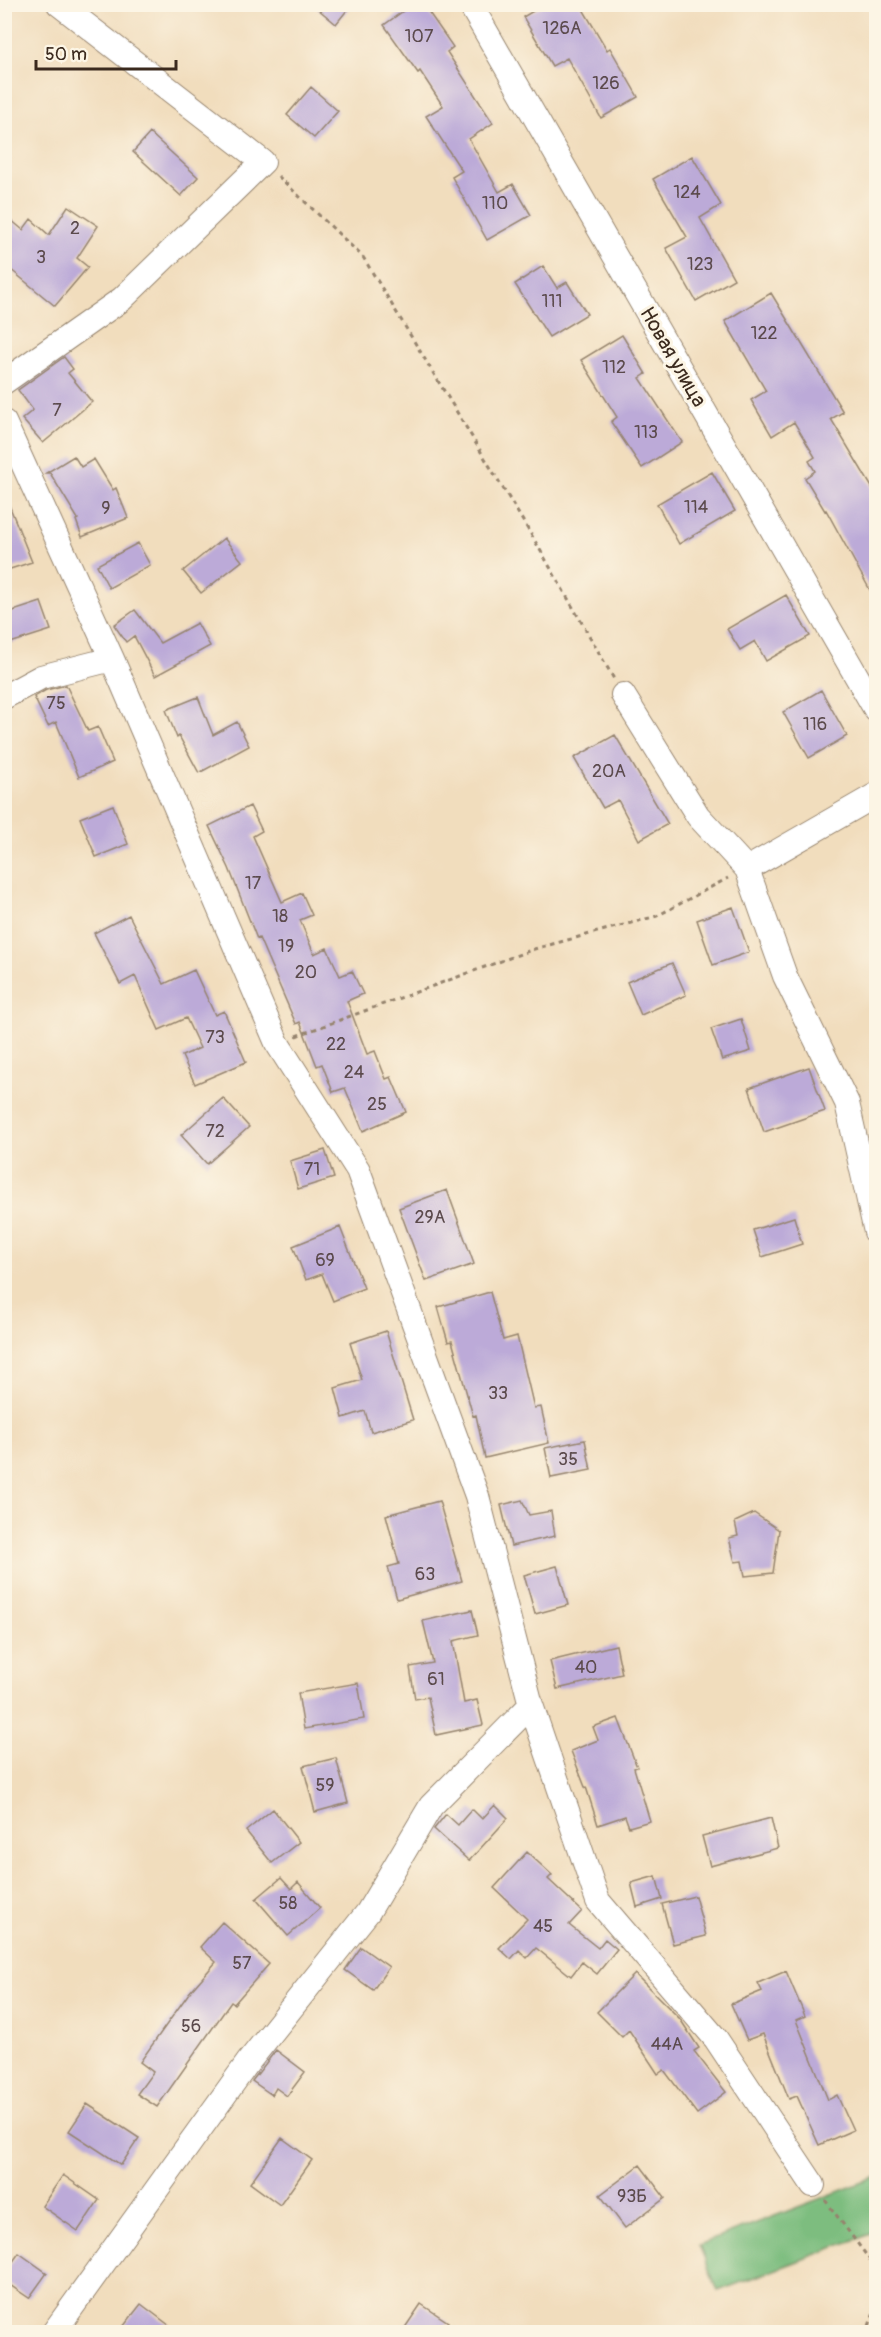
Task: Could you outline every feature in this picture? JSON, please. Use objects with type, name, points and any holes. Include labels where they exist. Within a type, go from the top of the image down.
[{"type":"street","points":[[4,382],[122,299],[263,162],[59,4]]},
{"type":"street","name":"Новая улица","points":[[470,4],[876,710]]},
{"type":"street","points":[[4,422],[112,659],[277,1043],[358,1170],[477,1496],[531,1705],[598,1900],[716,2039],[813,2185]]},
{"type":"street","points":[[4,698],[41,677],[112,659]]},
{"type":"street","points":[[623,695],[698,816],[747,869],[785,976],[847,1103],[876,1233]]},
{"type":"street","points":[[747,869],[876,795]]},
{"type":"street","points":[[54,2332],[249,2061],[368,1912],[431,1806],[531,1705]]},
{"type":"path","points":[[263,162],[363,257],[534,541],[623,695]]},
{"type":"path","points":[[277,1043],[534,949],[657,916],[747,869]]},
{"type":"path","points":[[813,2185],[876,2268]]},
{"type":"path","points":[[876,2306],[866,2331],[876,2330]]},
{"type":"green space","points":[[876,2177],[876,2232],[718,2291],[699,2245]]},
{"type":"building","points":[[312,4],[352,4],[336,24]]},
{"type":"building","points":[[413,4],[423,4],[453,47],[447,52],[493,123],[469,139],[499,192],[513,184],[531,215],[487,240],[452,177],[462,171],[426,116],[443,106],[420,71],[418,73],[384,25]]},
{"type":"building","points":[[545,4],[580,4],[607,50],[610,48],[638,97],[601,118],[567,58],[552,66],[523,17]]},
{"type":"building","points":[[311,87],[338,111],[314,138],[287,115]]},
{"type":"building","points":[[150,133],[198,177],[181,196],[133,152]]},
{"type":"building","points":[[692,156],[721,205],[700,218],[734,279],[696,301],[666,248],[687,237],[653,179]]},
{"type":"building","points":[[68,206],[98,226],[77,258],[88,267],[55,306],[4,264],[4,214],[23,230],[31,219],[49,235]]},
{"type":"building","points":[[543,266],[557,288],[567,282],[587,314],[549,337],[515,284]]},
{"type":"building","points":[[771,293],[843,412],[831,419],[876,494],[876,601],[826,510],[805,478],[815,471],[809,461],[815,457],[794,422],[772,436],[751,400],[766,391],[725,321]]},
{"type":"building","points":[[622,335],[646,374],[640,378],[682,442],[642,468],[611,422],[617,417],[581,360]]},
{"type":"building","points":[[64,357],[73,369],[68,373],[92,402],[43,443],[22,419],[33,410],[18,390]]},
{"type":"building","points":[[74,456],[81,467],[94,459],[113,490],[116,488],[128,518],[82,537],[76,520],[78,519],[50,473],[46,473]]},
{"type":"building","points":[[712,472],[735,511],[679,544],[657,504]]},
{"type":"building","points":[[4,496],[32,562],[4,571]]},
{"type":"building","points":[[224,538],[242,561],[201,593],[183,571]]},
{"type":"building","points":[[138,543],[150,565],[109,588],[97,565]]},
{"type":"building","points":[[786,595],[810,636],[766,661],[755,641],[740,650],[727,629]]},
{"type":"building","points":[[41,602],[51,630],[4,645],[4,614]]},
{"type":"building","points":[[135,610],[160,643],[197,623],[210,646],[155,676],[134,636],[126,642],[114,625]]},
{"type":"building","points":[[66,685],[88,731],[98,727],[113,762],[79,777],[56,722],[48,726],[34,697],[46,690]]},
{"type":"building","points":[[821,690],[847,736],[809,758],[783,712]]},
{"type":"building","points":[[198,697],[213,735],[237,722],[249,746],[199,773],[179,736],[177,738],[166,710]]},
{"type":"building","points":[[615,735],[668,824],[639,840],[618,800],[603,808],[574,758]]},
{"type":"building","points":[[113,805],[128,844],[96,857],[80,818]]},
{"type":"building","points":[[250,806],[262,831],[253,836],[282,902],[302,893],[312,915],[300,920],[314,954],[327,948],[340,976],[352,971],[363,994],[347,1001],[367,1054],[375,1051],[386,1079],[391,1077],[406,1112],[363,1131],[345,1088],[333,1092],[322,1064],[317,1066],[300,1022],[296,1024],[259,938],[257,939],[229,868],[209,826]]},
{"type":"building","points":[[733,907],[749,952],[713,965],[697,920]]},
{"type":"building","points":[[129,915],[164,984],[194,970],[215,1015],[224,1011],[246,1062],[195,1084],[182,1056],[200,1048],[186,1018],[159,1030],[135,976],[120,984],[94,933]]},
{"type":"building","points":[[672,963],[686,995],[641,1015],[627,982]]},
{"type":"building","points":[[741,1019],[751,1051],[722,1060],[711,1029]]},
{"type":"building","points":[[809,1067],[825,1111],[764,1132],[749,1088]]},
{"type":"building","points":[[223,1098],[249,1127],[207,1164],[181,1135]]},
{"type":"building","points":[[325,1150],[334,1178],[298,1189],[290,1161]]},
{"type":"building","points":[[447,1190],[474,1264],[426,1281],[399,1208]]},
{"type":"building","points":[[794,1217],[802,1244],[762,1257],[753,1230]]},
{"type":"building","points":[[340,1227],[364,1288],[333,1301],[322,1274],[306,1280],[293,1246]]},
{"type":"building","points":[[490,1292],[503,1340],[517,1336],[534,1408],[541,1407],[549,1443],[485,1458],[476,1415],[473,1416],[452,1341],[448,1342],[438,1307]]},
{"type":"building","points":[[386,1331],[413,1420],[371,1432],[365,1411],[343,1418],[335,1388],[362,1380],[350,1343]]},
{"type":"building","points":[[585,1440],[591,1470],[551,1478],[545,1448]]},
{"type":"building","points":[[522,1500],[529,1515],[551,1511],[555,1536],[511,1546],[501,1505]]},
{"type":"building","points":[[439,1501],[462,1581],[397,1599],[388,1567],[399,1564],[386,1515]]},
{"type":"building","points":[[754,1513],[779,1530],[773,1573],[745,1576],[742,1561],[735,1562],[729,1538],[738,1536],[735,1522]]},
{"type":"building","points":[[557,1566],[568,1605],[535,1614],[524,1575]]},
{"type":"building","points":[[472,1610],[478,1635],[453,1641],[464,1703],[477,1700],[483,1725],[436,1735],[428,1697],[415,1699],[410,1667],[433,1663],[423,1621]]},
{"type":"building","points":[[616,1645],[622,1674],[557,1689],[550,1661]]},
{"type":"building","points":[[358,1683],[364,1719],[304,1729],[298,1693]]},
{"type":"building","points":[[618,1718],[637,1767],[634,1768],[650,1821],[629,1827],[625,1816],[598,1825],[571,1751],[598,1740],[593,1727]]},
{"type":"building","points":[[336,1758],[348,1803],[315,1812],[303,1766]]},
{"type":"building","points":[[495,1805],[508,1818],[469,1861],[434,1829],[446,1814],[458,1825],[472,1809],[482,1819]]},
{"type":"building","points":[[273,1809],[299,1842],[272,1863],[246,1831]]},
{"type":"building","points":[[771,1818],[778,1848],[710,1866],[702,1836]]},
{"type":"building","points":[[527,1852],[552,1875],[548,1879],[582,1911],[569,1925],[598,1948],[605,1939],[617,1949],[597,1974],[582,1962],[571,1976],[536,1948],[527,1958],[519,1950],[511,1959],[499,1948],[527,1919],[494,1888]]},
{"type":"building","points":[[656,1876],[662,1899],[637,1907],[631,1883]]},
{"type":"building","points":[[281,1878],[291,1889],[298,1882],[320,1908],[288,1936],[256,1899]]},
{"type":"building","points":[[695,1896],[706,1936],[673,1944],[662,1904]]},
{"type":"building","points":[[222,1922],[269,1964],[234,2004],[231,2002],[157,2107],[137,2094],[153,2072],[140,2062],[189,1993],[216,1962],[200,1947]]},
{"type":"building","points":[[361,1947],[389,1967],[373,1990],[345,1970]]},
{"type":"building","points":[[786,1971],[805,2016],[796,2020],[828,2100],[837,2095],[853,2130],[819,2145],[797,2096],[789,2099],[763,2034],[747,2040],[731,2004],[762,1991],[758,1983]]},
{"type":"building","points":[[635,1974],[680,2019],[699,2048],[694,2051],[726,2092],[697,2114],[664,2070],[658,2074],[629,2030],[622,2037],[597,2012]]},
{"type":"building","points":[[276,2050],[305,2072],[287,2096],[276,2088],[272,2095],[252,2081]]},
{"type":"building","points":[[87,2104],[139,2138],[121,2165],[69,2131]]},
{"type":"building","points":[[282,2138],[312,2160],[280,2205],[250,2183]]},
{"type":"building","points":[[640,2165],[665,2198],[625,2228],[600,2195]]},
{"type":"building","points":[[63,2175],[99,2200],[78,2231],[42,2206]]},
{"type":"building","points":[[19,2253],[47,2273],[29,2298],[4,2281],[4,2274]]},
{"type":"building","points":[[141,2304],[178,2332],[119,2332]]},
{"type":"building","points":[[421,2304],[448,2322],[441,2332],[402,2332]]}]
